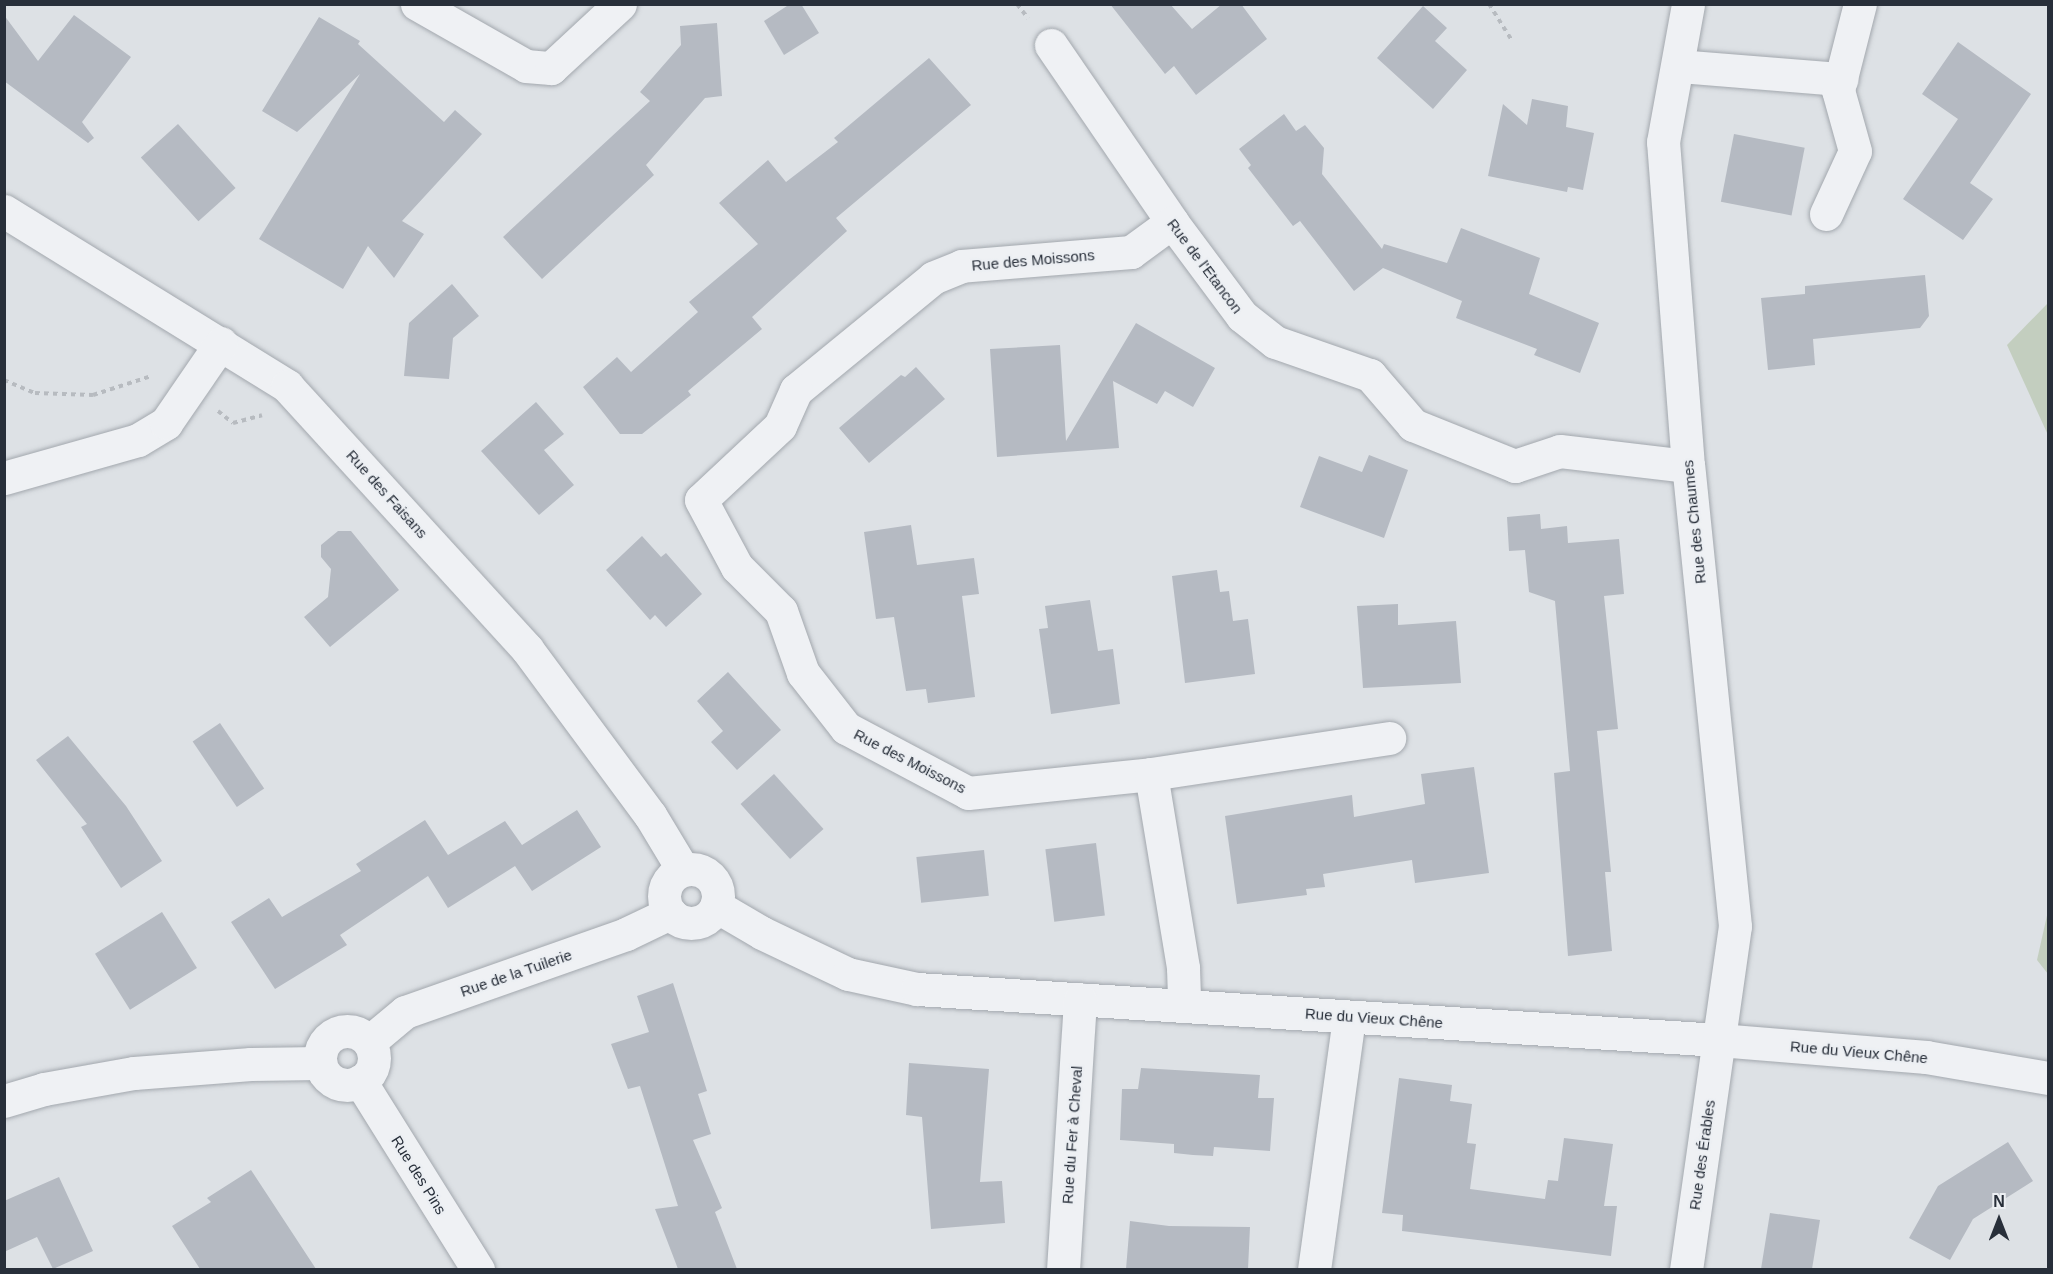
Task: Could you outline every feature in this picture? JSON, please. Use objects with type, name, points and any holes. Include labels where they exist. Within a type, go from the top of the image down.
[{"type":"street","points":[[417,4],[526,66],[551,68],[620,4]]},
{"type":"street","name":"Rue des Chaumes","points":[[1688,4],[1663,142],[1688,466],[1735,926],[1719,1040]]},
{"type":"street","points":[[1827,214],[1855,151],[1838,90],[1860,4]]},
{"type":"street","name":"Rue de l'Etancon","points":[[1051,45],[1172,222],[1242,316],[1275,342],[1371,375],[1413,425],[1515,466],[1560,451],[1688,466]]},
{"type":"street","points":[[1678,66],[1841,79]]},
{"type":"street","name":"Rue des Faisans","points":[[4,211],[221,342],[287,386],[527,649],[651,815],[683,870]]},
{"type":"street","name":"Rue des Moissons","points":[[1172,222],[1131,252],[962,266],[933,278],[796,390],[780,426],[701,500],[737,567],[781,610],[803,673],[846,728],[968,793],[1151,774],[1389,738]]},
{"type":"street","points":[[4,478],[138,440],[166,423],[221,342]]},
{"type":"street","points":[[1151,774],[1183,968],[1184,1004]]},
{"type":"street","points":[[683,870],[700,871],[713,881],[716,906],[704,920],[686,923],[670,913],[665,888],[683,870]]},
{"type":"street","name":"Rue du Vieux Chêne","points":[[716,906],[762,933],[848,974],[917,989],[1080,1000],[1184,1004],[1349,1017],[1719,1040],[1926,1057],[2049,1078]]},
{"type":"street","name":"Rue de la Tuilerie","points":[[369,1042],[405,1012],[626,934],[670,913]]},
{"type":"street","name":"Rue du Fer à Cheval","points":[[1063,1269],[1080,1000]]},
{"type":"street","points":[[1314,1269],[1349,1017]]},
{"type":"street","points":[[354,1032],[369,1042],[373,1051],[372,1068],[360,1081],[352,1085],[336,1082],[320,1063],[323,1045],[336,1033],[354,1032]]},
{"type":"street","name":"Rue des Érables","points":[[1686,1269],[1719,1040]]},
{"type":"street","points":[[4,1101],[45,1089],[134,1073],[251,1064],[320,1063]]},
{"type":"street","name":"Rue des Pins","points":[[360,1081],[478,1269]]},
{"type":"path","points":[[1490,4],[1511,39]]},
{"type":"path","points":[[4,380],[35,393],[93,395],[152,376],[190,389],[234,423],[304,404]]},
{"type":"green space","points":[[2048,303],[2048,435],[2007,345]]},
{"type":"green space","points":[[2048,911],[2048,974],[2037,960]]},
{"type":"building","points":[[790,4],[801,4],[819,33],[784,55],[764,21]]},
{"type":"building","points":[[1110,4],[1170,4],[1192,29],[1222,4],[1241,4],[1267,39],[1196,95],[1174,66],[1165,74]]},
{"type":"building","points":[[1423,6],[1447,28],[1435,41],[1467,70],[1433,109],[1377,58]]},
{"type":"building","points":[[4,15],[38,61],[74,15],[131,57],[82,122],[94,138],[88,143],[4,81]]},
{"type":"building","points":[[319,17],[360,41],[358,44],[444,122],[455,110],[482,134],[402,221],[424,234],[394,278],[368,246],[343,289],[259,239],[360,74],[297,132],[262,111]]},
{"type":"building","points":[[717,23],[722,96],[705,98],[646,165],[654,175],[542,279],[503,237],[650,101],[640,92],[681,45],[680,26]]},
{"type":"building","points":[[1958,42],[2031,94],[1970,183],[1993,199],[1963,240],[1903,199],[1958,119],[1922,94]]},
{"type":"building","points":[[929,58],[971,105],[836,218],[847,231],[752,317],[762,329],[688,391],[691,395],[642,434],[620,434],[583,387],[617,357],[631,372],[698,312],[689,302],[758,244],[719,203],[768,160],[786,182],[838,142],[834,138]]},
{"type":"building","points":[[1532,99],[1568,106],[1566,127],[1594,133],[1583,190],[1568,187],[1567,192],[1488,176],[1503,104],[1527,125]]},
{"type":"building","points":[[1284,114],[1296,131],[1305,125],[1324,148],[1322,174],[1382,249],[1384,244],[1447,263],[1461,228],[1540,258],[1529,294],[1599,323],[1580,373],[1534,355],[1537,349],[1456,318],[1462,301],[1383,268],[1354,291],[1300,221],[1293,226],[1248,168],[1251,165],[1239,149]]},
{"type":"building","points":[[178,124],[236,188],[198,221],[141,157]]},
{"type":"building","points":[[1734,134],[1805,148],[1792,215],[1721,202]]},
{"type":"building","points":[[1925,275],[1929,316],[1920,328],[1813,339],[1815,365],[1768,370],[1761,298],[1805,294],[1805,286]]},
{"type":"building","points":[[452,284],[479,316],[453,338],[449,379],[404,376],[409,323]]},
{"type":"building","points":[[1136,323],[1215,368],[1193,407],[1165,391],[1157,404],[1113,381],[1119,448],[997,457],[990,349],[1060,345],[1066,441]]},
{"type":"building","points":[[916,367],[945,399],[869,463],[839,428],[901,375],[905,377]]},
{"type":"building","points":[[536,402],[564,434],[544,450],[574,485],[539,515],[481,451]]},
{"type":"building","points":[[1369,455],[1408,470],[1384,538],[1300,507],[1319,456],[1362,472]]},
{"type":"building","points":[[1540,514],[1541,529],[1567,526],[1568,543],[1619,539],[1624,594],[1604,596],[1618,729],[1597,731],[1611,872],[1605,872],[1612,951],[1568,956],[1554,773],[1570,771],[1555,601],[1529,592],[1525,550],[1509,551],[1507,517]]},
{"type":"building","points":[[911,525],[917,565],[974,558],[979,594],[962,596],[975,697],[928,703],[926,689],[906,691],[894,617],[876,619],[864,532]]},
{"type":"building","points":[[338,531],[351,531],[399,590],[330,647],[304,617],[328,597],[331,569],[321,557],[321,545]]},
{"type":"building","points":[[642,536],[661,557],[666,553],[702,594],[666,627],[655,615],[650,620],[606,570]]},
{"type":"building","points":[[1217,570],[1220,592],[1229,591],[1233,621],[1248,619],[1255,674],[1185,683],[1172,576]]},
{"type":"building","points":[[1090,600],[1098,651],[1113,649],[1120,704],[1051,714],[1039,629],[1048,628],[1045,606]]},
{"type":"building","points":[[1398,604],[1398,625],[1456,621],[1461,683],[1363,688],[1357,606]]},
{"type":"building","points":[[728,672],[781,730],[737,770],[711,742],[723,731],[697,701]]},
{"type":"building","points":[[220,723],[264,788],[237,807],[193,741]]},
{"type":"building","points":[[68,736],[126,806],[162,861],[121,888],[81,827],[87,824],[36,760]]},
{"type":"building","points":[[1474,767],[1489,873],[1415,883],[1412,860],[1323,874],[1325,887],[1306,889],[1307,895],[1237,904],[1225,816],[1352,795],[1354,817],[1425,804],[1421,774]]},
{"type":"building","points":[[774,774],[824,829],[790,859],[741,804]]},
{"type":"building","points":[[577,810],[601,847],[532,891],[515,866],[448,908],[428,876],[340,935],[347,945],[275,989],[231,922],[269,898],[282,917],[361,871],[356,864],[425,820],[448,855],[505,821],[522,845]]},
{"type":"building","points":[[1096,843],[1105,915],[1054,922],[1045,849]]},
{"type":"building","points":[[984,850],[989,896],[921,903],[916,857]]},
{"type":"building","points":[[162,912],[197,968],[130,1010],[95,954]]},
{"type":"building","points":[[673,983],[707,1091],[698,1094],[711,1134],[693,1140],[722,1208],[715,1212],[737,1269],[678,1269],[655,1209],[678,1206],[640,1086],[628,1089],[611,1044],[649,1032],[637,996]]},
{"type":"building","points":[[909,1063],[989,1069],[980,1182],[1002,1181],[1005,1223],[931,1229],[922,1117],[906,1115]]},
{"type":"building","points":[[1141,1068],[1260,1075],[1258,1098],[1274,1098],[1270,1151],[1214,1147],[1213,1156],[1193,1155],[1174,1153],[1174,1144],[1120,1140],[1122,1089],[1138,1089]]},
{"type":"building","points":[[1399,1078],[1452,1085],[1450,1101],[1472,1104],[1467,1143],[1476,1144],[1470,1189],[1545,1199],[1548,1180],[1558,1181],[1564,1138],[1613,1144],[1604,1206],[1617,1206],[1611,1256],[1402,1231],[1403,1215],[1382,1213]]},
{"type":"building","points":[[2008,1142],[2033,1181],[1973,1219],[1950,1260],[1909,1238],[1938,1186]]},
{"type":"building","points":[[251,1170],[316,1269],[200,1269],[172,1226],[211,1202],[207,1198]]},
{"type":"building","points":[[59,1177],[93,1251],[53,1269],[37,1237],[4,1252],[4,1201]]},
{"type":"building","points":[[1770,1213],[1820,1220],[1812,1269],[1761,1269]]},
{"type":"building","points":[[1130,1221],[1169,1226],[1250,1227],[1248,1269],[1126,1269]]}]
